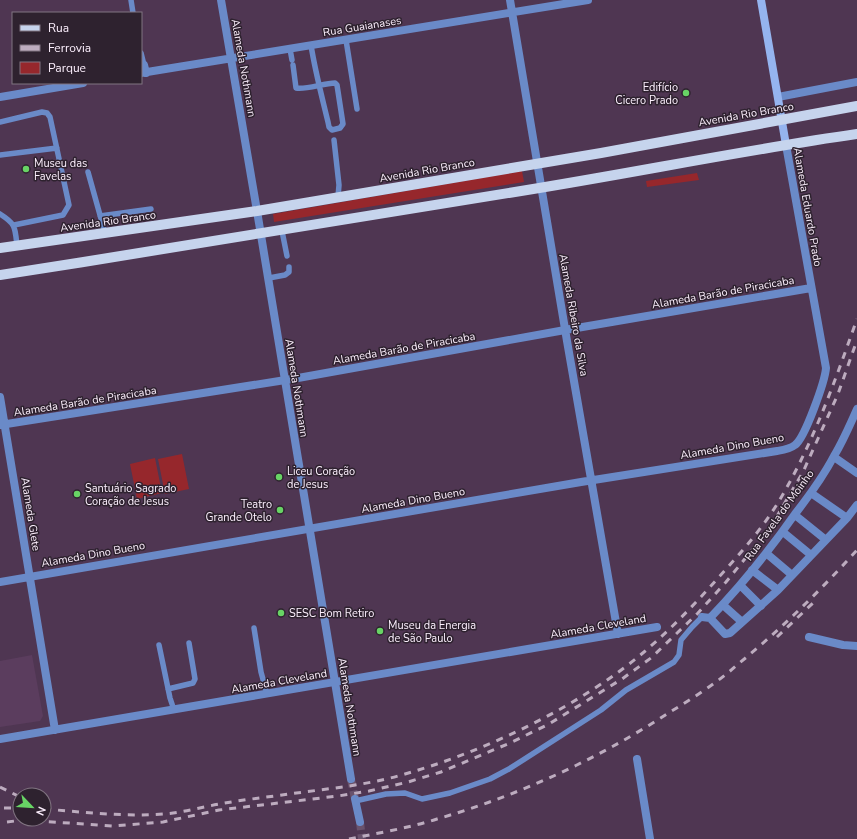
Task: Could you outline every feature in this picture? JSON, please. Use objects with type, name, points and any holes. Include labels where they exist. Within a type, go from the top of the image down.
[{"type":"main road","name":"Alameda Eduardo Prado","points":[[761,0],[786,144]]},
{"type":"main road","name":"Avenida Rio Branco","points":[[0,248],[258,211],[601,153],[857,106]]},
{"type":"main road","points":[[0,275],[282,231],[541,188],[786,144],[857,134]]},
{"type":"street","name":"Alameda Nothmann","points":[[221,0],[262,234],[350,779]]},
{"type":"street","name":"Alameda Ribeiro da Silva","points":[[510,0],[618,634]]},
{"type":"street","name":"Rua Guaianases","points":[[144,70],[231,59],[588,0]]},
{"type":"street","name":"Avenida Rio Branco","points":[[778,97],[857,82]]},
{"type":"street","points":[[0,97],[77,84]]},
{"type":"street","name":"Alameda Eduardo Prado","points":[[786,144],[826,368],[821,393],[811,415]]},
{"type":"street","name":"Alameda Barão de Piracicaba","points":[[2,425],[285,380],[811,288]]},
{"type":"street","name":"Alameda Glete","points":[[0,397],[2,425],[30,576],[55,730]]},
{"type":"street","name":"Rua Favela do Moinho","points":[[706,618],[723,605],[783,532],[811,493],[834,457],[857,409]]},
{"type":"street","name":"Alameda Dino Bueno","points":[[0,582],[309,528],[785,450],[796,444],[801,438],[811,415]]},
{"type":"street","points":[[834,457],[857,474]]},
{"type":"street","points":[[811,493],[847,518]]},
{"type":"street","points":[[706,618],[725,634],[730,634],[778,590],[847,518],[857,505]]},
{"type":"street","points":[[795,515],[826,540]]},
{"type":"street","points":[[783,532],[811,555]]},
{"type":"street","points":[[766,554],[792,575]]},
{"type":"street","points":[[752,570],[778,590]]},
{"type":"street","points":[[740,586],[761,606]]},
{"type":"street","points":[[723,605],[742,622]]},
{"type":"street","name":"Alameda Cleveland","points":[[0,739],[657,627]]},
{"type":"street","points":[[809,637],[857,646]]},
{"type":"street","points":[[637,758],[650,839]]},
{"type":"street","points":[[355,800],[360,822]]},
{"type":"lane","points":[[131,0],[133,12]]},
{"type":"lane","points":[[346,40],[356,109]]},
{"type":"lane","points":[[290,49],[296,88],[319,85],[330,83],[337,84],[343,124],[340,128],[332,130],[329,127],[319,85],[311,46]]},
{"type":"lane","points":[[142,59],[144,70]]},
{"type":"lane","points":[[0,122],[42,112],[47,113],[50,117],[68,205],[63,215],[14,225]]},
{"type":"lane","points":[[334,140],[339,185],[338,197]]},
{"type":"lane","points":[[0,155],[57,148]]},
{"type":"lane","points":[[88,172],[104,233]]},
{"type":"lane","points":[[100,216],[151,209]]},
{"type":"lane","points":[[0,214],[10,220],[14,225],[17,246]]},
{"type":"lane","points":[[282,231],[287,256]]},
{"type":"lane","points":[[269,278],[285,275],[289,272],[289,267]]},
{"type":"lane","points":[[355,800],[386,794],[405,793],[422,799],[450,793],[496,776],[601,710],[626,690],[674,662],[679,655],[681,640],[692,627],[706,618]]},
{"type":"lane","points":[[254,628],[261,672],[267,694]]},
{"type":"lane","points":[[168,689],[193,683],[195,679],[189,643]]},
{"type":"lane","points":[[159,645],[174,710]]},
{"type":"shaded area","points":[[32,655],[43,716],[40,721],[0,727],[0,661]]},
{"type":"green space","points":[[522,171],[524,182],[274,222],[273,214]]},
{"type":"green space","points":[[697,173],[699,180],[647,187],[646,181]]},
{"type":"green space","points":[[182,454],[189,489],[165,494],[158,459]]},
{"type":"green space","points":[[155,458],[162,493],[137,499],[130,464]]},
{"type":"tunnel","points":[[351,779],[355,799]]},
{"type":"tunnel","points":[[360,822],[362,839]]},
{"type":"railway","points":[[52,810],[118,815],[163,814],[235,801],[375,782],[436,764],[499,740],[531,725],[591,691],[619,672],[644,652],[673,625],[701,597],[734,560],[765,521],[779,501],[813,435],[832,389],[857,319]]},
{"type":"railway","points":[[7,822],[23,820],[113,826],[163,822],[219,810],[369,791],[408,782],[441,772],[510,743],[549,724],[622,679],[651,658],[698,613],[726,582],[770,528],[803,472],[838,394],[857,340]]},
{"type":"railway","points":[[349,839],[426,822],[498,799],[558,774],[615,745],[696,696],[729,672],[799,610],[857,550]]},
{"type":"railway","points":[[777,637],[813,603]]},
{"type":"railway","points":[[0,787],[12,793]]},
{"type":"railway","points":[[4,808],[12,808]]},
{"type":"place","name":"Edifício Cicero Prado","points":[[686,93]]},
{"type":"place","name":"Museu das Favelas","points":[[26,169]]},
{"type":"place","name":"Liceu Coração de Jesus","points":[[279,477]]},
{"type":"place","name":"Santuário Sagrado Coração de Jesus","points":[[77,494]]},
{"type":"place","name":"Teatro Grande Otelo","points":[[280,510]]},
{"type":"place","name":"SESC Bom Retiro","points":[[281,613]]},
{"type":"place","name":"Museu da Energia de São Paulo","points":[[380,631]]}]
